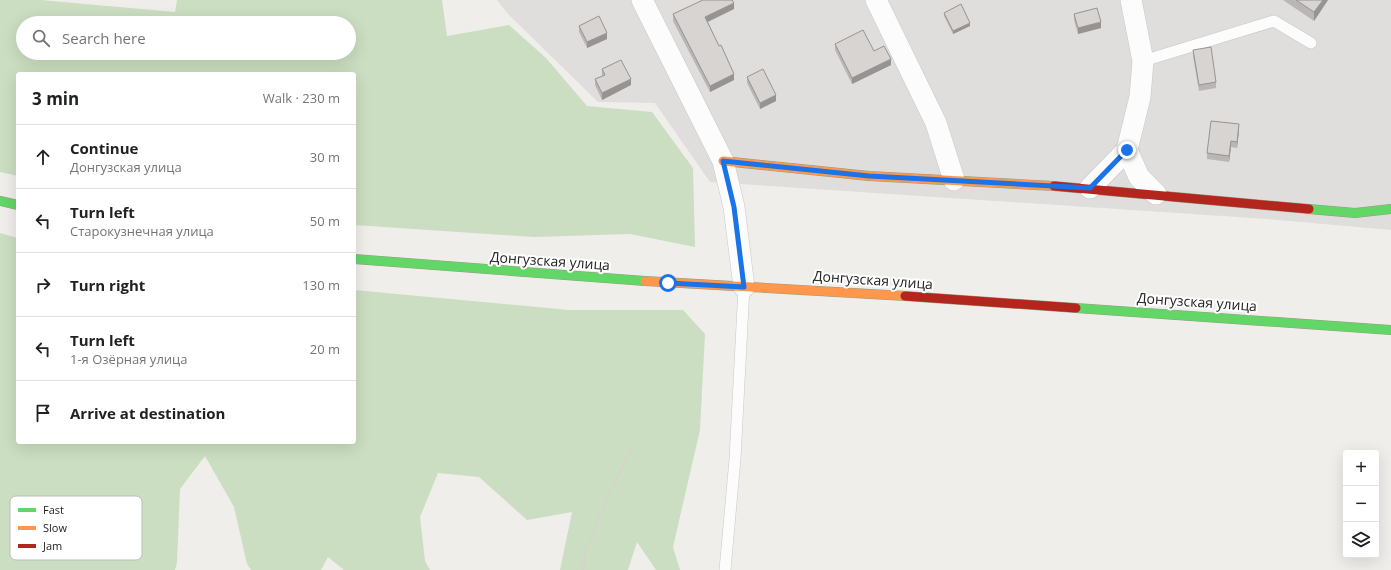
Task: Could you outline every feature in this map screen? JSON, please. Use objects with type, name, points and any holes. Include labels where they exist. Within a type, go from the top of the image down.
[{"type":"main road","points":[[723,161],[869,176],[1090,188],[1356,213],[1391,209]]},
{"type":"main road","points":[[0,201],[16,205]]},
{"type":"main road","name":"Донгузская улица","points":[[356,259],[668,283],[852,292],[1391,330]]},
{"type":"street","points":[[642,0],[723,161],[734,207],[744,287]]},
{"type":"street","points":[[876,0],[936,123],[954,180]]},
{"type":"street","points":[[1090,188],[1127,150],[1140,97],[1143,61],[1131,0]]},
{"type":"street","points":[[1127,150],[1139,177],[1156,194]]},
{"type":"lane","points":[[1143,61],[1274,21],[1311,43]]},
{"type":"lane","points":[[725,570],[735,460],[744,287]]},
{"type":"path","points":[[583,570],[586,548],[609,494],[633,446]]},
{"type":"shaded area","points":[[497,0],[1391,0],[1391,230],[1267,219],[710,182],[655,103],[598,102],[508,14]]},
{"type":"green space","points":[[0,0],[41,0],[175,12],[177,0],[442,0],[447,36],[509,25],[546,58],[587,106],[652,112],[693,168],[695,247],[630,234],[534,237],[356,225],[356,72],[16,72],[16,176],[0,172]]},
{"type":"green space","points":[[0,233],[16,237],[16,444],[356,444],[356,290],[569,310],[683,310],[705,334],[700,430],[673,547],[680,570],[656,570],[637,542],[628,570],[560,570],[572,512],[527,520],[479,477],[438,473],[420,517],[425,561],[430,570],[344,570],[328,557],[321,570],[251,570],[247,564],[234,507],[205,456],[180,489],[177,563],[175,570],[0,570]]},
{"type":"building","points":[[703,0],[732,0],[734,3],[705,17],[719,46],[721,45],[734,74],[710,86],[673,14]]},
{"type":"building","points":[[1296,0],[1323,0],[1314,12]]},
{"type":"building","points":[[961,4],[970,23],[953,31],[944,13]]},
{"type":"building","points":[[1097,8],[1101,22],[1078,28],[1074,14]]},
{"type":"building","points":[[599,16],[607,33],[587,42],[579,26]]},
{"type":"building","points":[[863,30],[874,51],[884,46],[891,59],[852,78],[835,44]]},
{"type":"building","points":[[1211,47],[1216,82],[1199,85],[1193,50]]},
{"type":"building","points":[[621,60],[631,79],[602,93],[595,79],[605,75],[602,69]]},
{"type":"building","points":[[763,69],[776,95],[760,103],[747,77]]},
{"type":"building","points":[[1211,121],[1239,124],[1237,142],[1231,141],[1229,156],[1207,153]]},
{"type":"traffic: fast","points":[[0,201],[16,205]]},
{"type":"traffic: fast","points":[[1309,209],[1355,213],[1391,209]]},
{"type":"traffic: fast","points":[[356,259],[645,281]]},
{"type":"traffic: fast","points":[[1076,308],[1391,330]]},
{"type":"traffic: slow","points":[[723,161],[869,176],[1054,186]]},
{"type":"traffic: slow","points":[[645,281],[905,296]]},
{"type":"traffic: jam","points":[[1054,186],[1309,209]]},
{"type":"traffic: jam","points":[[905,296],[1076,308]]},
{"type":"route","points":[[668,283],[744,287],[734,207],[723,161],[869,176],[1090,188],[1127,150]]}]
